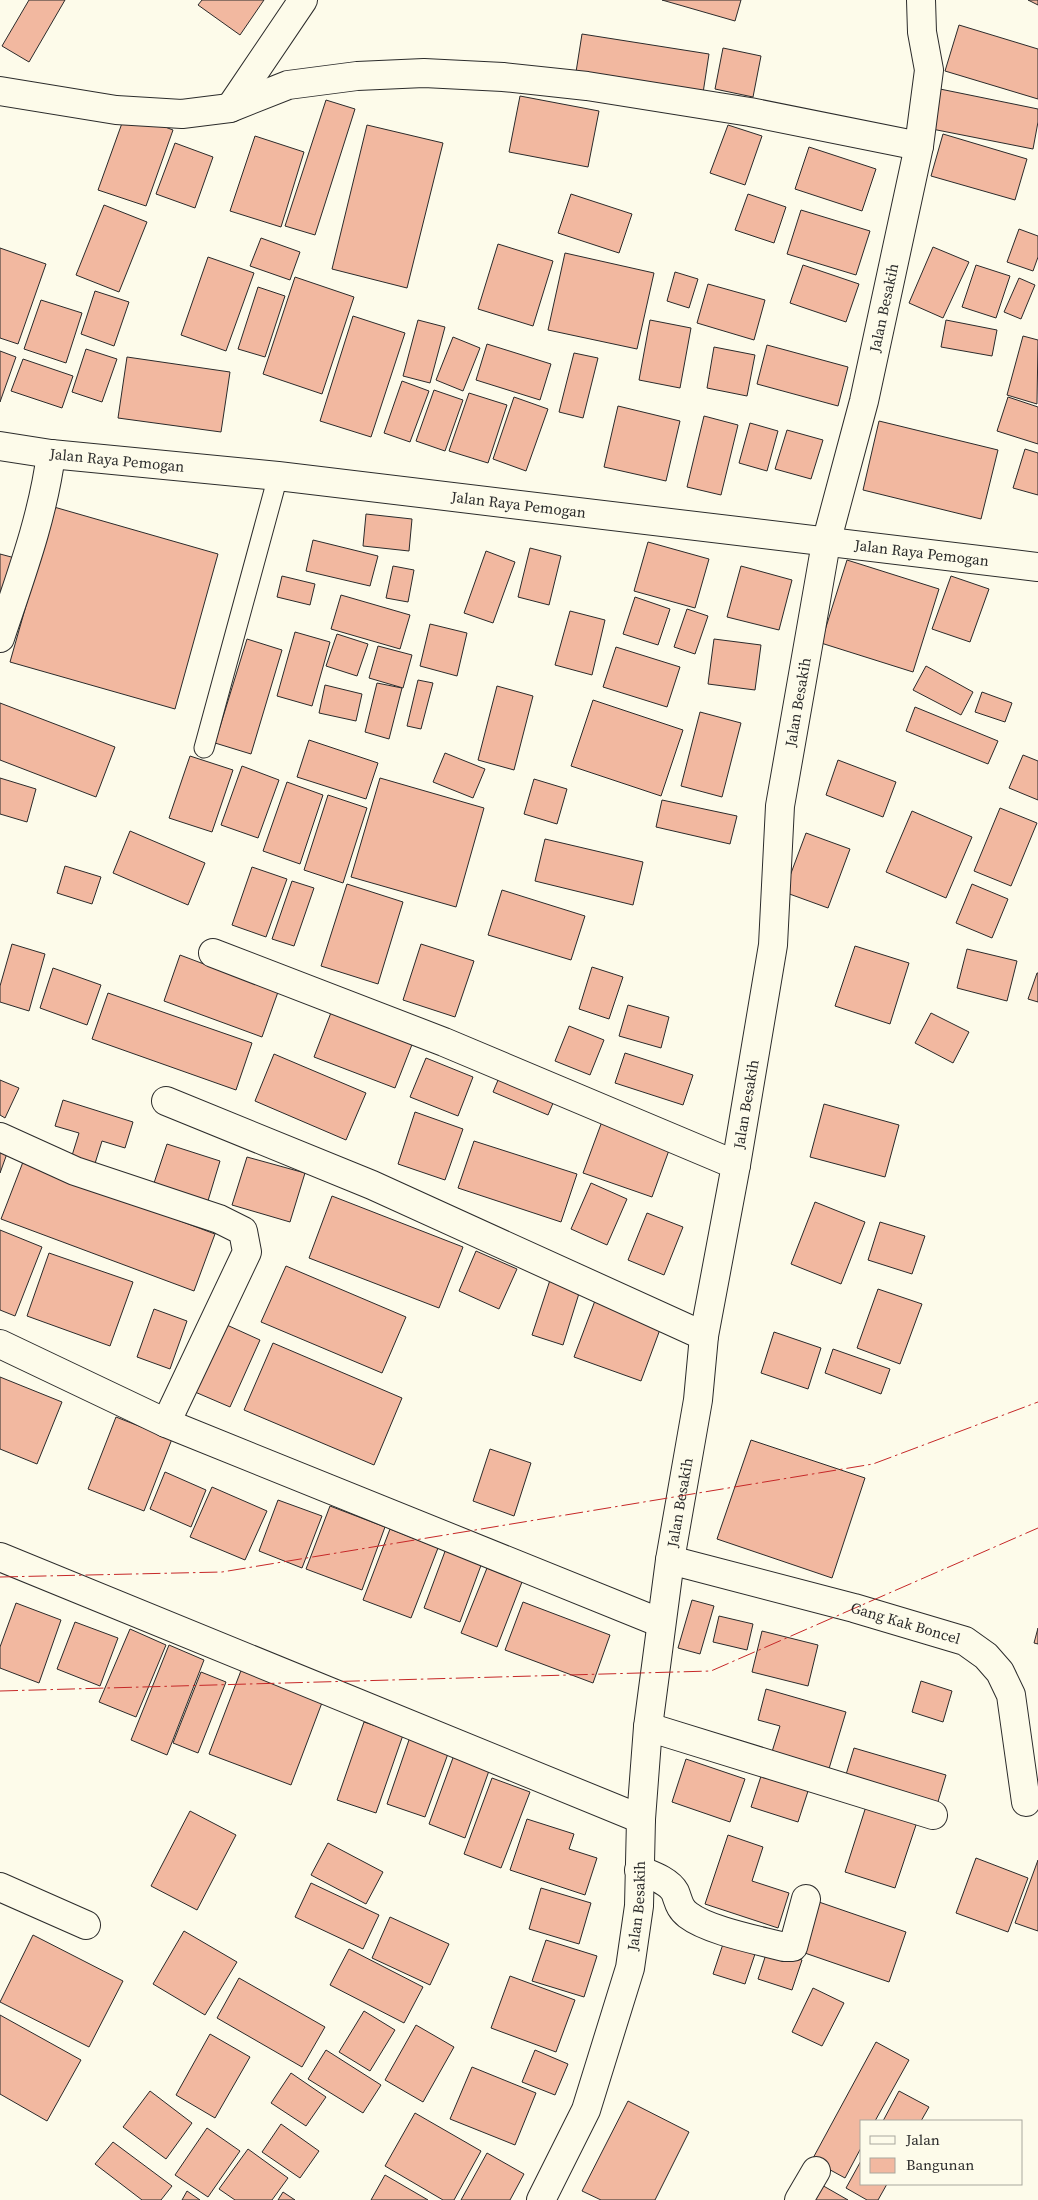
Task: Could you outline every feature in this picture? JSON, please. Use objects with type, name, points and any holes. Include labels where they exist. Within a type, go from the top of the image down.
[{"type":"street","points":[[230,108],[303,0]]},
{"type":"street","name":"Jalan Besakih","points":[[541,2200],[586,2110],[630,1968],[639,1906],[641,1819],[648,1727],[661,1623],[698,1400],[704,1336],[736,1165],[772,945],[780,806],[826,543],[864,401],[919,146],[929,70],[922,32],[921,0]]},
{"type":"street","points":[[0,91],[116,110],[182,114],[230,108],[288,84],[357,76],[424,74],[503,77],[588,86],[750,112],[919,146]]},
{"type":"street","name":"Jalan Raya Pemogan","points":[[0,446],[51,454],[278,476],[1038,567]]},
{"type":"street","points":[[0,638],[21,575],[47,480],[51,454]]},
{"type":"street","points":[[213,952],[444,1042],[736,1165]]},
{"type":"street","points":[[166,1101],[372,1185],[704,1336]]},
{"type":"street","points":[[0,1137],[75,1171],[219,1219],[243,1231],[247,1252],[166,1423]]},
{"type":"street","points":[[0,1344],[166,1423],[661,1623]]},
{"type":"street","points":[[0,1556],[641,1819]]},
{"type":"street","name":"Gang Kak Boncel","points":[[670,1560],[854,1608],[965,1641],[986,1656],[1000,1672],[1011,1695],[1026,1802]]},
{"type":"street","points":[[648,1727],[933,1815]]},
{"type":"street","points":[[639,1870],[667,1883],[674,1892],[678,1905],[690,1917],[723,1930],[784,1947],[793,1947],[806,1899]]},
{"type":"street","points":[[0,1887],[86,1924]]},
{"type":"street","points":[[799,2200],[816,2171]]},
{"type":"lane","points":[[204,748],[278,476]]},
{"type":"building","points":[[29,0],[65,0],[29,62],[2,46]]},
{"type":"building","points":[[202,0],[264,0],[240,35],[198,5]]},
{"type":"building","points":[[662,0],[741,0],[735,21]]},
{"type":"building","points":[[1028,0],[1038,0],[1038,5]]},
{"type":"building","points":[[959,25],[1038,49],[1038,99],[945,71]]},
{"type":"building","points":[[582,34],[709,54],[703,93],[576,72]]},
{"type":"building","points":[[723,48],[761,56],[753,97],[715,89]]},
{"type":"building","points":[[940,89],[1038,109],[1038,122],[1033,149],[932,129]]},
{"type":"building","points":[[520,96],[599,111],[588,167],[509,152]]},
{"type":"building","points":[[326,100],[355,109],[315,235],[285,226]]},
{"type":"building","points":[[126,112],[173,130],[146,206],[98,190]]},
{"type":"building","points":[[367,125],[443,143],[407,288],[332,269]]},
{"type":"building","points":[[728,125],[762,136],[745,185],[710,173]]},
{"type":"building","points":[[943,134],[1027,159],[1015,200],[931,176]]},
{"type":"building","points":[[255,136],[304,152],[281,227],[230,211]]},
{"type":"building","points":[[175,143],[213,157],[195,208],[156,194]]},
{"type":"building","points":[[809,147],[876,169],[862,211],[795,189]]},
{"type":"building","points":[[571,194],[632,214],[619,253],[558,233]]},
{"type":"building","points":[[748,194],[786,207],[774,243],[735,230]]},
{"type":"building","points":[[104,205],[147,222],[119,292],[76,275]]},
{"type":"building","points":[[801,210],[870,231],[856,275],[787,254]]},
{"type":"building","points":[[1019,229],[1038,236],[1038,257],[1033,271],[1007,262]]},
{"type":"building","points":[[261,238],[300,252],[290,280],[250,266]]},
{"type":"building","points":[[498,244],[553,261],[533,326],[478,309]]},
{"type":"building","points":[[933,247],[969,262],[943,318],[909,303]]},
{"type":"building","points":[[0,248],[46,264],[18,344],[0,338]]},
{"type":"building","points":[[565,253],[654,273],[637,349],[548,330]]},
{"type":"building","points":[[208,257],[254,273],[226,351],[181,335]]},
{"type":"building","points":[[803,265],[859,284],[846,322],[790,303]]},
{"type":"building","points":[[976,265],[1010,276],[996,318],[962,307]]},
{"type":"building","points":[[675,272],[698,279],[689,308],[667,301]]},
{"type":"building","points":[[295,277],[354,297],[322,394],[263,374]]},
{"type":"building","points":[[1019,278],[1035,285],[1021,319],[1004,312]]},
{"type":"building","points":[[708,284],[765,300],[754,340],[697,323]]},
{"type":"building","points":[[258,287],[285,296],[265,357],[238,349]]},
{"type":"building","points":[[95,291],[129,302],[114,346],[81,334]]},
{"type":"building","points":[[41,300],[82,313],[66,363],[24,349]]},
{"type":"building","points":[[353,316],[405,333],[371,437],[320,421]]},
{"type":"building","points":[[418,320],[445,327],[430,383],[403,376]]},
{"type":"building","points":[[650,320],[691,328],[680,388],[639,380]]},
{"type":"building","points":[[946,320],[997,330],[992,356],[941,347]]},
{"type":"building","points":[[1023,336],[1038,340],[1037,404],[1007,395]]},
{"type":"building","points":[[453,337],[480,348],[463,391],[436,380]]},
{"type":"building","points":[[487,344],[551,364],[540,400],[476,380]]},
{"type":"building","points":[[767,345],[848,367],[838,406],[757,384]]},
{"type":"building","points":[[714,347],[755,355],[747,396],[707,388]]},
{"type":"building","points":[[86,349],[117,359],[102,402],[72,392]]},
{"type":"building","points":[[0,351],[16,357],[0,402]]},
{"type":"building","points":[[574,353],[598,358],[583,418],[559,412]]},
{"type":"building","points":[[127,357],[230,372],[221,432],[118,418]]},
{"type":"building","points":[[23,359],[73,376],[62,408],[11,391]]},
{"type":"building","points":[[402,381],[429,391],[410,442],[384,433]]},
{"type":"building","points":[[434,390],[463,400],[445,451],[416,441]]},
{"type":"building","points":[[469,393],[507,405],[488,463],[449,451]]},
{"type":"building","points":[[514,397],[548,409],[526,471],[493,459]]},
{"type":"building","points":[[1008,397],[1038,407],[1038,444],[997,431]]},
{"type":"building","points":[[618,406],[680,421],[666,481],[604,467]]},
{"type":"building","points":[[704,416],[738,425],[721,495],[687,487]]},
{"type":"building","points":[[879,421],[998,450],[981,519],[863,490]]},
{"type":"building","points":[[750,423],[778,431],[767,471],[739,463]]},
{"type":"building","points":[[787,430],[823,440],[811,479],[775,469]]},
{"type":"building","points":[[1025,449],[1038,453],[1038,495],[1013,488]]},
{"type":"building","points":[[54,507],[218,554],[175,709],[10,662]]},
{"type":"building","points":[[366,514],[412,519],[409,551],[363,546]]},
{"type":"building","points":[[313,540],[378,556],[370,586],[306,571]]},
{"type":"building","points":[[648,542],[709,559],[695,608],[634,591]]},
{"type":"building","points":[[530,548],[561,556],[549,605],[518,597]]},
{"type":"building","points":[[486,551],[515,562],[493,623],[464,613]]},
{"type":"building","points":[[0,554],[15,558],[0,604]]},
{"type":"building","points":[[847,560],[939,589],[913,672],[821,643]]},
{"type":"building","points":[[393,566],[414,570],[408,602],[386,598]]},
{"type":"building","points":[[741,566],[792,580],[779,630],[727,617]]},
{"type":"building","points":[[282,576],[315,584],[310,605],[277,597]]},
{"type":"building","points":[[951,576],[989,589],[970,642],[932,629]]},
{"type":"building","points":[[341,595],[410,615],[400,649],[331,629]]},
{"type":"building","points":[[635,597],[670,609],[658,645],[623,634]]},
{"type":"building","points":[[687,609],[708,616],[695,654],[674,647]]},
{"type":"building","points":[[570,611],[605,620],[592,675],[555,665]]},
{"type":"building","points":[[430,624],[467,633],[457,676],[420,666]]},
{"type":"building","points":[[295,632],[330,642],[312,706],[277,696]]},
{"type":"building","points":[[337,634],[368,644],[357,676],[326,666]]},
{"type":"building","points":[[247,639],[282,650],[251,754],[215,743]]},
{"type":"building","points":[[714,639],[761,645],[755,690],[708,684]]},
{"type":"building","points":[[378,646],[412,655],[403,688],[369,678]]},
{"type":"building","points":[[616,647],[680,667],[667,707],[603,687]]},
{"type":"building","points":[[926,666],[973,692],[961,715],[913,690]]},
{"type":"building","points":[[418,680],[433,683],[421,729],[407,726]]},
{"type":"building","points":[[377,683],[402,688],[389,739],[365,732]]},
{"type":"building","points":[[325,685],[362,694],[356,721],[319,713]]},
{"type":"building","points":[[497,686],[533,696],[514,770],[478,760]]},
{"type":"building","points":[[982,692],[1012,703],[1005,722],[975,712]]},
{"type":"building","points":[[593,700],[683,730],[661,796],[571,766]]},
{"type":"building","points":[[0,703],[115,747],[96,797],[0,760]]},
{"type":"building","points":[[915,707],[998,741],[988,764],[906,731]]},
{"type":"building","points":[[700,712],[741,723],[722,797],[681,786]]},
{"type":"building","points":[[309,740],[378,763],[366,799],[297,777]]},
{"type":"building","points":[[445,753],[485,769],[473,798],[433,782]]},
{"type":"building","points":[[1023,755],[1038,761],[1038,800],[1009,788]]},
{"type":"building","points":[[190,756],[233,770],[212,832],[169,818]]},
{"type":"building","points":[[838,760],[896,782],[883,817],[826,795]]},
{"type":"building","points":[[242,766],[279,780],[258,838],[221,825]]},
{"type":"building","points":[[0,778],[36,789],[27,822],[0,814]]},
{"type":"building","points":[[380,778],[484,808],[456,907],[351,877]]},
{"type":"building","points":[[534,779],[567,789],[557,824],[524,814]]},
{"type":"building","points":[[287,782],[323,795],[300,864],[263,851]]},
{"type":"building","points":[[328,795],[367,808],[343,883],[304,870]]},
{"type":"building","points":[[662,800],[737,816],[730,844],[656,827]]},
{"type":"building","points":[[1000,808],[1037,823],[1011,886],[974,871]]},
{"type":"building","points":[[912,811],[972,837],[946,898],[886,872]]},
{"type":"building","points":[[130,831],[205,863],[188,905],[113,873]]},
{"type":"building","points":[[806,833],[850,849],[828,908],[784,892]]},
{"type":"building","points":[[545,839],[643,862],[633,905],[535,881]]},
{"type":"building","points":[[65,866],[101,877],[92,904],[57,893]]},
{"type":"building","points":[[252,867],[287,879],[266,937],[232,925]]},
{"type":"building","points":[[292,881],[314,888],[294,946],[272,939]]},
{"type":"building","points":[[347,884],[403,902],[378,984],[321,966]]},
{"type":"building","points":[[972,884],[1008,899],[992,938],[956,923]]},
{"type":"building","points":[[502,890],[585,916],[571,960],[488,935]]},
{"type":"building","points":[[12,944],[45,954],[29,1011],[0,1002],[0,986]]},
{"type":"building","points":[[421,944],[474,961],[455,1017],[403,1000]]},
{"type":"building","points":[[855,946],[909,963],[890,1024],[835,1006]]},
{"type":"building","points":[[967,949],[1017,961],[1007,1001],[957,988]]},
{"type":"building","points":[[180,955],[278,992],[262,1037],[164,1001]]},
{"type":"building","points":[[592,967],[623,977],[609,1019],[579,1009]]},
{"type":"building","points":[[53,968],[101,985],[87,1025],[40,1008]]},
{"type":"building","points":[[1038,973],[1038,1002],[1028,999]]},
{"type":"building","points":[[108,993],[252,1043],[236,1090],[92,1039]]},
{"type":"building","points":[[628,1005],[669,1017],[661,1048],[619,1036]]},
{"type":"building","points":[[332,1010],[413,1042],[395,1088],[314,1057]]},
{"type":"building","points":[[931,1013],[969,1032],[953,1063],[915,1043]]},
{"type":"building","points":[[569,1026],[604,1040],[590,1075],[555,1061]]},
{"type":"building","points":[[625,1053],[693,1075],[683,1105],[615,1083]]},
{"type":"building","points":[[274,1054],[366,1093],[346,1140],[255,1101]]},
{"type":"building","points":[[426,1058],[473,1077],[458,1116],[410,1097]]},
{"type":"building","points":[[501,1073],[556,1096],[548,1115],[493,1092]]},
{"type":"building","points":[[0,1080],[19,1088],[5,1118],[0,1115]]},
{"type":"building","points":[[63,1100],[133,1122],[125,1148],[102,1141],[93,1170],[70,1162],[79,1133],[55,1126]]},
{"type":"building","points":[[824,1104],[899,1125],[885,1177],[810,1157]]},
{"type":"building","points":[[415,1112],[463,1129],[445,1180],[398,1164]]},
{"type":"building","points":[[604,1116],[672,1142],[652,1197],[583,1173]]},
{"type":"building","points":[[474,1141],[577,1174],[561,1222],[458,1188]]},
{"type":"building","points":[[0,1144],[9,1148],[0,1173]]},
{"type":"building","points":[[167,1144],[220,1161],[207,1204],[153,1186]]},
{"type":"building","points":[[247,1157],[305,1173],[290,1222],[232,1205]]},
{"type":"building","points":[[23,1162],[215,1234],[194,1291],[1,1219]]},
{"type":"building","points":[[591,1183],[627,1199],[607,1245],[571,1229]]},
{"type":"building","points":[[332,1196],[463,1247],[439,1308],[309,1258]]},
{"type":"building","points":[[815,1202],[865,1222],[841,1284],[791,1264]]},
{"type":"building","points":[[647,1213],[683,1227],[664,1275],[628,1260]]},
{"type":"building","points":[[880,1222],[925,1236],[912,1274],[868,1260]]},
{"type":"building","points":[[0,1230],[42,1247],[15,1316],[0,1310]]},
{"type":"building","points":[[476,1251],[517,1269],[499,1309],[459,1291]]},
{"type":"building","points":[[49,1253],[133,1282],[110,1346],[27,1316]]},
{"type":"building","points":[[286,1266],[406,1317],[382,1373],[261,1322]]},
{"type":"building","points":[[551,1277],[581,1287],[563,1345],[532,1335]]},
{"type":"building","points":[[878,1289],[922,1304],[900,1364],[857,1348]]},
{"type":"building","points":[[596,1298],[662,1324],[641,1381],[574,1357]]},
{"type":"building","points":[[154,1309],[187,1321],[170,1369],[137,1357]]},
{"type":"building","points":[[218,1321],[260,1340],[230,1407],[188,1389]]},
{"type":"building","points":[[774,1332],[821,1348],[808,1389],[761,1373]]},
{"type":"building","points":[[273,1343],[402,1398],[374,1465],[244,1410]]},
{"type":"building","points":[[833,1349],[890,1369],[881,1394],[825,1373]]},
{"type":"building","points":[[0,1377],[62,1402],[37,1464],[0,1449]]},
{"type":"building","points":[[116,1417],[172,1439],[144,1511],[88,1489]]},
{"type":"building","points":[[751,1440],[865,1478],[832,1578],[717,1539]]},
{"type":"building","points":[[490,1449],[531,1463],[514,1516],[473,1501]]},
{"type":"building","points":[[165,1472],[206,1490],[191,1527],[150,1509]]},
{"type":"building","points":[[212,1487],[267,1511],[245,1560],[190,1537]]},
{"type":"building","points":[[278,1500],[322,1516],[302,1568],[259,1551]]},
{"type":"building","points":[[330,1506],[385,1527],[362,1590],[306,1569]]},
{"type":"building","points":[[390,1529],[438,1548],[411,1618],[363,1600]]},
{"type":"building","points":[[447,1546],[483,1560],[460,1622],[424,1608]]},
{"type":"building","points":[[487,1568],[522,1582],[497,1647],[461,1633]]},
{"type":"building","points":[[692,1600],[714,1606],[700,1654],[678,1648]]},
{"type":"building","points":[[523,1602],[610,1635],[593,1683],[505,1650]]},
{"type":"building","points":[[16,1603],[61,1620],[39,1683],[0,1668],[0,1647]]},
{"type":"building","points":[[719,1616],[753,1624],[747,1650],[713,1642]]},
{"type":"building","points":[[75,1622],[118,1638],[100,1686],[57,1669]]},
{"type":"building","points":[[1038,1628],[1038,1644],[1034,1643]]},
{"type":"building","points":[[130,1629],[166,1645],[136,1717],[99,1702]]},
{"type":"building","points":[[762,1631],[818,1645],[808,1686],[752,1672]]},
{"type":"building","points":[[169,1645],[204,1660],[167,1755],[131,1740]]},
{"type":"building","points":[[242,1668],[323,1700],[291,1785],[209,1754]]},
{"type":"building","points":[[201,1672],[226,1682],[198,1753],[173,1743]]},
{"type":"building","points":[[921,1681],[952,1691],[943,1722],[912,1712]]},
{"type":"building","points":[[766,1689],[846,1712],[828,1772],[771,1755],[780,1726],[758,1720]]},
{"type":"building","points":[[364,1722],[403,1735],[376,1813],[337,1800]]},
{"type":"building","points":[[410,1737],[449,1751],[425,1817],[387,1804]]},
{"type":"building","points":[[854,1748],[946,1775],[937,1805],[845,1778]]},
{"type":"building","points":[[454,1755],[490,1768],[465,1838],[429,1824]]},
{"type":"building","points":[[686,1759],[745,1779],[730,1822],[672,1802]]},
{"type":"building","points":[[763,1770],[810,1785],[798,1822],[751,1807]]},
{"type":"building","points":[[492,1778],[530,1792],[501,1868],[464,1854]]},
{"type":"building","points":[[869,1797],[920,1813],[895,1888],[845,1872]]},
{"type":"building","points":[[190,1811],[236,1835],[197,1910],[151,1886]]},
{"type":"building","points":[[527,1819],[574,1834],[569,1849],[597,1858],[585,1895],[510,1870]]},
{"type":"building","points":[[728,1835],[763,1847],[752,1881],[789,1893],[778,1928],[705,1904]]},
{"type":"building","points":[[328,1843],[383,1872],[366,1904],[311,1875]]},
{"type":"building","points":[[976,1858],[1028,1878],[1008,1932],[956,1913]]},
{"type":"building","points":[[1038,1860],[1038,1931],[1015,1923]]},
{"type":"building","points":[[311,1883],[379,1915],[363,1949],[295,1917]]},
{"type":"building","points":[[541,1888],[591,1903],[579,1944],[529,1929]]},
{"type":"building","points":[[816,1901],[906,1932],[889,1982],[799,1951]]},
{"type":"building","points":[[390,1917],[449,1944],[430,1985],[372,1958]]},
{"type":"building","points":[[184,1931],[237,1962],[205,2015],[153,1984]]},
{"type":"building","points":[[33,1935],[123,1981],[89,2047],[0,2002]]},
{"type":"building","points":[[726,1935],[758,1945],[745,1984],[713,1974]]},
{"type":"building","points":[[546,1940],[597,1956],[584,1997],[532,1981]]},
{"type":"building","points":[[768,1948],[802,1960],[792,1990],[758,1979]]},
{"type":"building","points":[[349,1949],[423,1987],[404,2023],[330,1985]]},
{"type":"building","points":[[510,1976],[575,2000],[556,2052],[491,2028]]},
{"type":"building","points":[[239,1978],[325,2027],[302,2067],[217,2018]]},
{"type":"building","points":[[813,1988],[844,2003],[822,2046],[792,2032]]},
{"type":"building","points":[[364,2011],[395,2030],[370,2071],[339,2052]]},
{"type":"building","points":[[0,2015],[81,2060],[47,2121],[0,2094]]},
{"type":"building","points":[[416,2025],[454,2047],[423,2102],[385,2080]]},
{"type":"building","points":[[210,2034],[250,2057],[215,2118],[176,2095]]},
{"type":"building","points":[[876,2042],[909,2060],[876,2120],[860,2120],[860,2150],[845,2178],[812,2160]]},
{"type":"building","points":[[326,2050],[381,2085],[363,2113],[308,2079]]},
{"type":"building","points":[[535,2050],[568,2064],[555,2095],[522,2082]]},
{"type":"building","points":[[472,2067],[536,2093],[515,2145],[450,2119]]},
{"type":"building","points":[[291,2073],[326,2097],[306,2126],[271,2103]]},
{"type":"building","points":[[150,2091],[192,2123],[166,2159],[123,2127]]},
{"type":"building","points":[[899,2091],[929,2107],[922,2120],[884,2120]]},
{"type":"building","points":[[628,2101],[689,2132],[655,2200],[601,2200],[582,2191]]},
{"type":"building","points":[[415,2113],[481,2151],[454,2200],[443,2200],[385,2166]]},
{"type":"building","points":[[281,2124],[319,2151],[300,2178],[262,2152]]},
{"type":"building","points":[[207,2128],[240,2151],[208,2197],[175,2175]]},
{"type":"building","points":[[113,2142],[172,2186],[161,2200],[142,2200],[95,2164]]},
{"type":"building","points":[[248,2149],[288,2178],[272,2200],[235,2200],[219,2189]]},
{"type":"building","points":[[487,2153],[524,2174],[510,2200],[461,2200]]},
{"type":"building","points":[[860,2163],[860,2185],[886,2185],[878,2200],[867,2200],[846,2188]]},
{"type":"building","points":[[385,2175],[428,2200],[371,2200]]},
{"type":"building","points":[[820,2184],[848,2200],[811,2200]]},
{"type":"building","points":[[187,2191],[200,2200],[182,2200]]},
{"type":"building","points":[[283,2192],[295,2200],[278,2200]]},
{"type":"power","points":[[0,1577],[222,1572],[873,1464],[1038,1402]]},
{"type":"power","points":[[0,1691],[711,1671],[1038,1528]]}]
